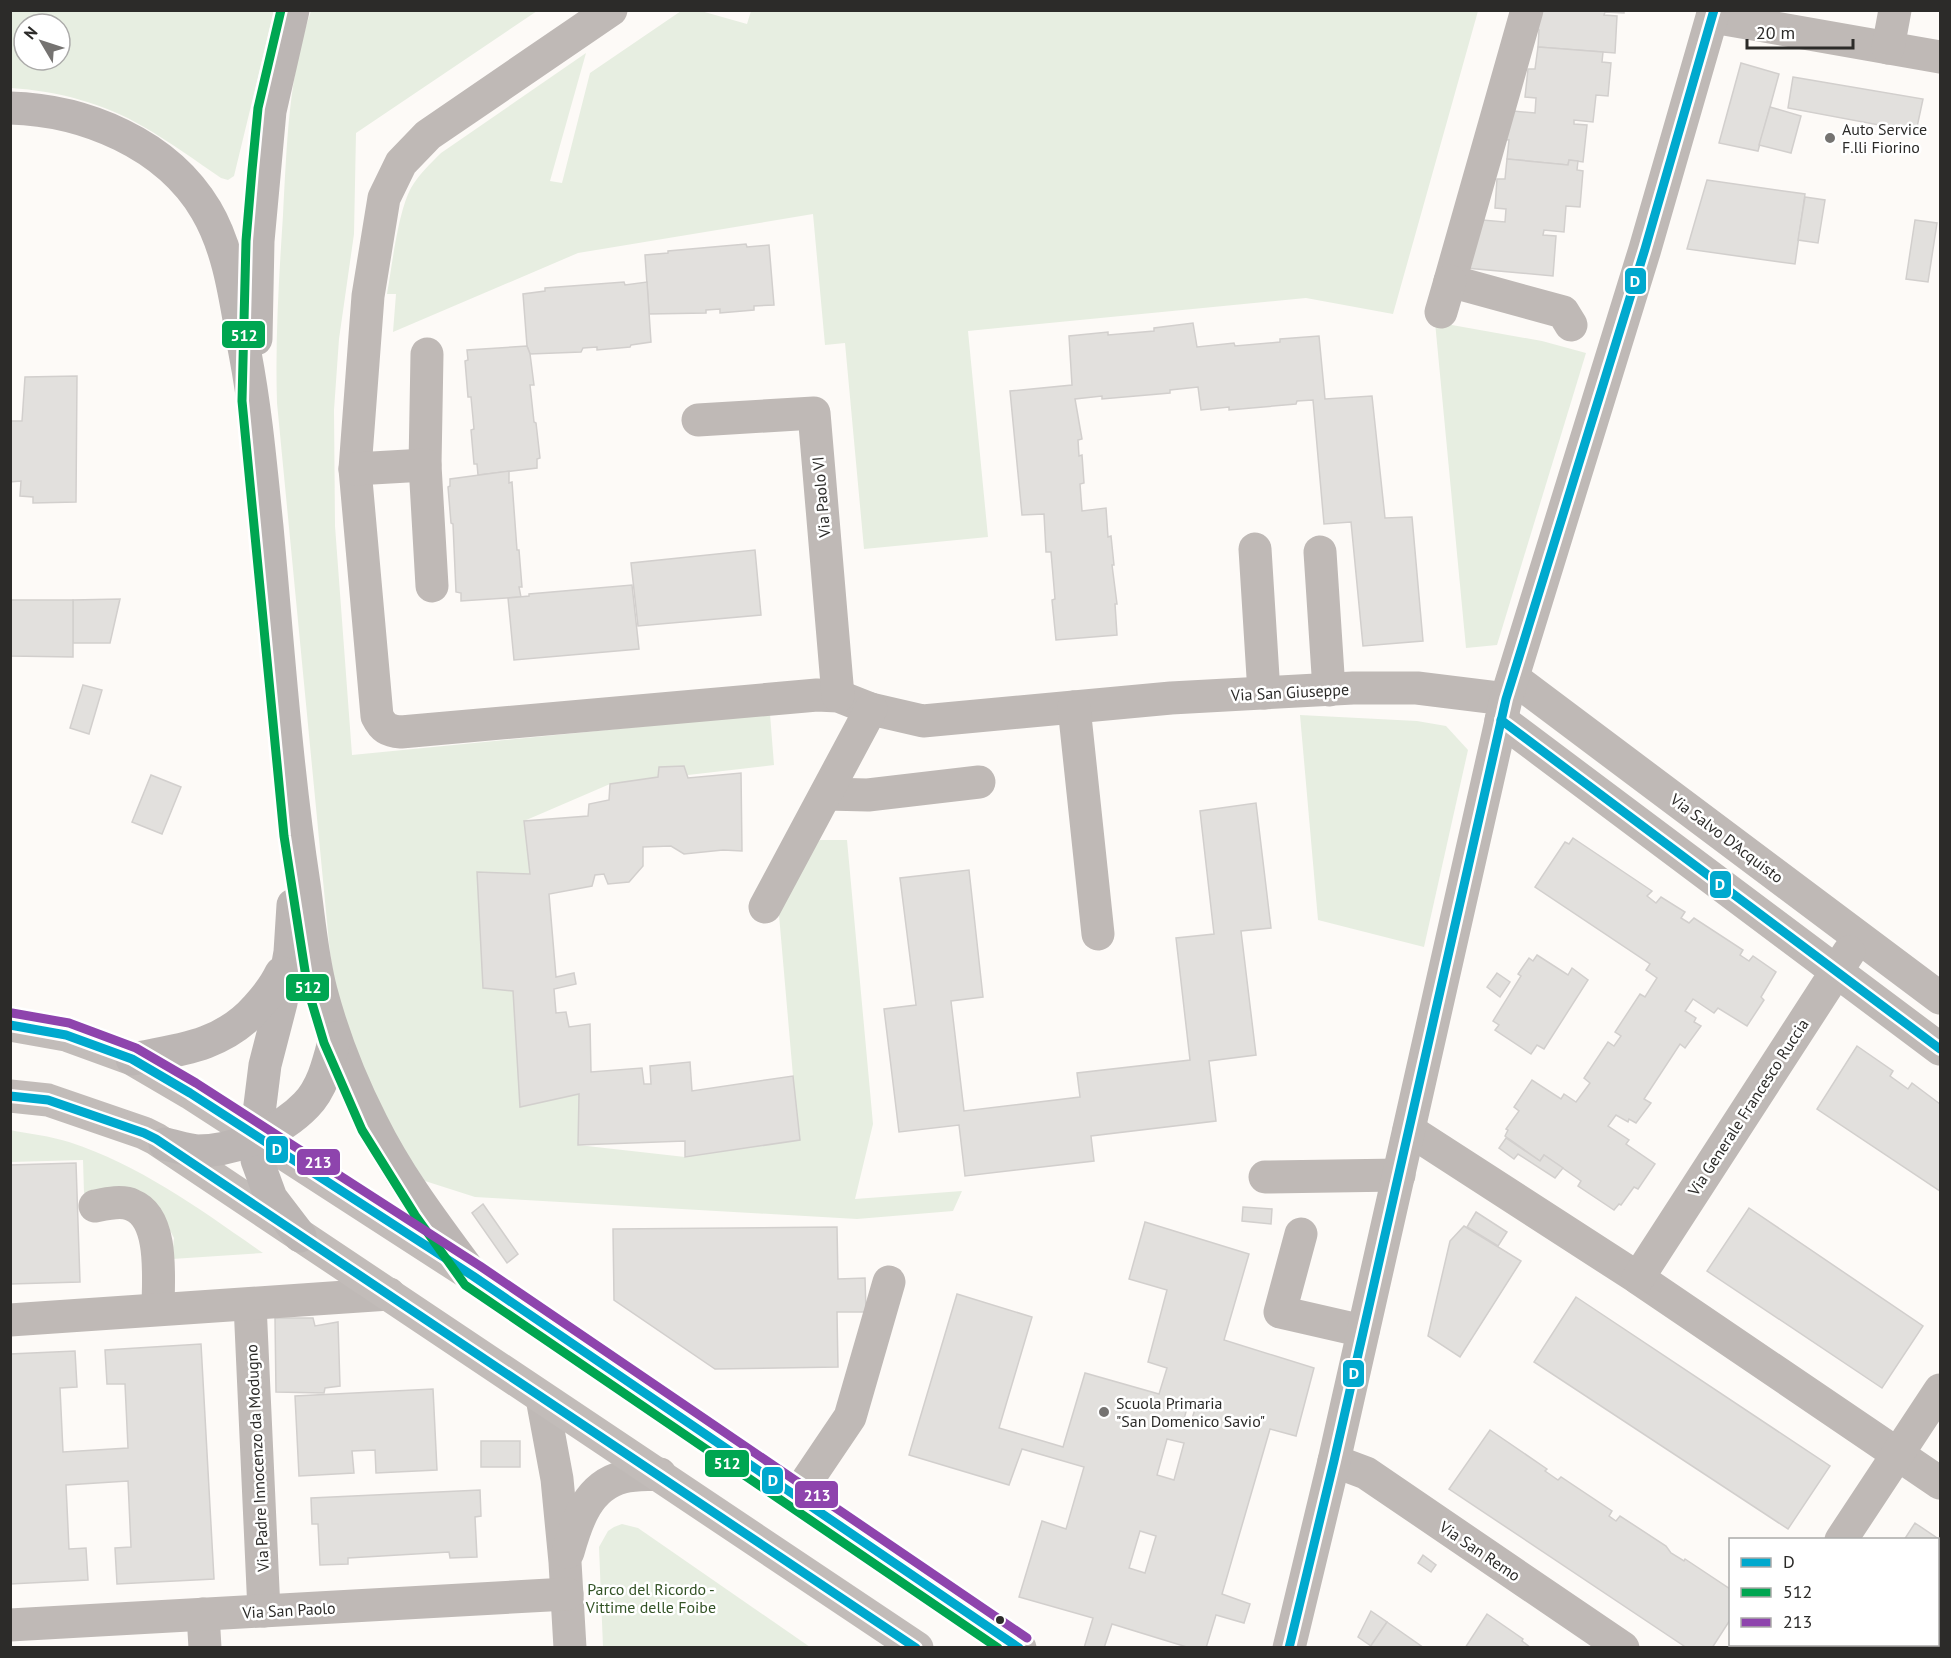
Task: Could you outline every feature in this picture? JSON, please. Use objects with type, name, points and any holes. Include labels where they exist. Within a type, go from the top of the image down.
[{"type":"highway","points":[[254,401],[258,241],[264,171],[270,111],[293,10]]},
{"type":"highway","points":[[10,108],[40,109],[105,128],[144,147],[168,164],[189,185],[208,212],[223,250],[254,401],[296,834],[320,988],[335,1038],[372,1124],[425,1209],[472,1276]]},
{"type":"highway","points":[[296,834],[290,952],[281,1003],[265,1065],[256,1137],[257,1160],[271,1198],[300,1236]]},
{"type":"highway","points":[[132,1059],[196,1047],[220,1037],[246,1020],[274,988],[290,952]]},
{"type":"highway","points":[[165,1144],[195,1151],[221,1148],[256,1137],[280,1125],[306,1105],[318,1089],[328,1067],[335,1038]]},
{"type":"main road","points":[[10,1025],[66,1035],[132,1059],[190,1093],[472,1276],[1020,1647]]},
{"type":"main road","points":[[10,1096],[48,1100],[144,1133],[165,1144],[917,1647]]},
{"type":"street","points":[[425,465],[355,469],[368,296],[384,198],[402,163],[428,135],[611,10]]},
{"type":"street","points":[[1527,10],[1445,296],[1563,312],[1571,325]]},
{"type":"street","points":[[1888,48],[1895,10]]},
{"type":"street","points":[[1289,1647],[1334,1461],[1506,699],[1617,338],[1713,14],[1941,57]]},
{"type":"street","points":[[1483,313],[1556,331],[1571,325],[1617,338]]},
{"type":"street","points":[[427,354],[425,465],[432,586]]},
{"type":"street","name":"Via Paolo VI","points":[[698,420],[814,413],[838,696]]},
{"type":"street","name":"Via San Giuseppe","points":[[355,469],[377,716],[381,725],[389,731],[401,732],[817,694],[838,696],[871,709],[923,721],[1171,698],[1329,690],[1417,688],[1506,699]]},
{"type":"street","points":[[1256,549],[1264,693]]},
{"type":"street","points":[[1320,552],[1329,690]]},
{"type":"street","points":[[1506,699],[1836,971],[1941,1049]]},
{"type":"street","name":"Via Salvo D'Acquisto","points":[[1506,699],[1861,938],[1941,998]]},
{"type":"street","points":[[1074,707],[1098,934]]},
{"type":"street","points":[[765,906],[871,709]]},
{"type":"street","points":[[826,794],[868,795],[979,783]]},
{"type":"street","name":"Via Generale Francesco Ruccia","points":[[1638,1278],[1836,971],[1861,938]]},
{"type":"street","points":[[1409,1130],[1638,1278],[1941,1483]]},
{"type":"street","points":[[1265,1177],[1399,1175]]},
{"type":"street","points":[[95,1206],[112,1203],[132,1205],[147,1217],[156,1237],[158,1309]]},
{"type":"street","points":[[1300,1234],[1280,1312],[1363,1331]]},
{"type":"street","points":[[796,1497],[850,1417],[889,1282]]},
{"type":"street","points":[[10,1320],[389,1294]]},
{"type":"street","name":"Via Padre Innocenzo da Modugno","points":[[250,1304],[264,1611]]},
{"type":"street","points":[[1841,1538],[1941,1390]]},
{"type":"street","points":[[542,1398],[557,1479],[566,1562],[570,1647]]},
{"type":"street","name":"Via San Remo","points":[[1334,1461],[1366,1473],[1623,1647]]},
{"type":"street","points":[[566,1562],[578,1518],[601,1486],[624,1477],[660,1474]]},
{"type":"street","name":"Via San Paolo","points":[[10,1626],[567,1594]]},
{"type":"street","points":[[203,1614],[205,1647]]},
{"type":"green space","points":[[751,10],[1478,11],[1393,314],[1306,298],[968,331],[988,537],[864,549],[845,343],[825,345],[813,214],[578,253],[393,332],[396,294],[387,294],[402,211],[414,183],[441,153],[586,53],[550,181],[562,183],[590,73],[681,11],[701,11],[747,24]]},
{"type":"green space","points":[[10,11],[274,11],[234,176],[228,180],[221,178],[154,133],[113,111],[46,92],[11,88]]},
{"type":"green space","points":[[311,11],[537,11],[356,133],[354,234],[339,339],[334,410],[335,526],[352,755],[770,714],[774,765],[610,784],[524,821],[530,874],[478,872],[579,1094],[578,1145],[685,1157],[793,1076],[777,892],[820,840],[847,840],[873,1124],[855,1199],[962,1191],[953,1211],[857,1219],[475,1197],[425,1181],[396,1139],[367,1083],[335,986],[277,403],[278,309],[290,112],[297,61]]},
{"type":"green space","points":[[1435,322],[1542,341],[1586,353],[1497,645],[1466,648]]},
{"type":"green space","points":[[1300,715],[1417,721],[1446,726],[1468,750],[1424,947],[1318,920]]},
{"type":"green space","points":[[10,1130],[69,1142],[121,1163],[170,1190],[263,1253],[172,1259],[174,1238],[161,1213],[123,1191],[84,1193],[83,1160],[11,1162]]},
{"type":"green space","name":"Parco del Ricordo - Vittime delle Foibe","points":[[622,1524],[638,1528],[810,1647],[603,1647],[599,1547],[608,1531]]},
{"type":"building","points":[[1533,10],[1624,10],[1624,13],[1605,12],[1604,15],[1617,16],[1615,53],[1538,47],[1539,30],[1532,29]]},
{"type":"building","points":[[1538,47],[1603,52],[1602,62],[1611,63],[1608,96],[1596,95],[1593,122],[1574,120],[1574,124],[1587,125],[1583,162],[1569,160],[1568,165],[1507,159],[1509,140],[1500,139],[1503,110],[1535,113],[1536,98],[1525,97],[1528,69],[1535,69]]},
{"type":"building","points":[[1741,63],[1779,74],[1758,151],[1719,143]]},
{"type":"building","points":[[1793,77],[1923,99],[1916,132],[1788,108]]},
{"type":"building","points":[[1770,107],[1801,116],[1791,153],[1759,145]]},
{"type":"building","points":[[1507,159],[1568,165],[1569,160],[1578,161],[1577,170],[1583,171],[1580,207],[1566,206],[1564,232],[1544,230],[1543,235],[1556,236],[1553,276],[1466,268],[1471,219],[1505,222],[1506,209],[1495,208],[1497,179],[1505,179]]},
{"type":"building","points":[[1707,180],[1805,194],[1795,264],[1687,249]]},
{"type":"building","points":[[1805,197],[1825,200],[1818,243],[1798,240]]},
{"type":"building","points":[[1915,220],[1937,223],[1928,282],[1906,279]]},
{"type":"building","points":[[746,244],[747,247],[769,245],[774,305],[754,306],[754,310],[720,313],[720,309],[706,310],[706,313],[649,314],[645,255]]},
{"type":"building","points":[[624,282],[625,285],[647,282],[651,342],[630,347],[597,350],[597,347],[583,348],[581,352],[530,354],[527,346],[523,294],[545,291],[545,288]]},
{"type":"building","points":[[1193,323],[1197,347],[1280,342],[1280,339],[1319,336],[1325,399],[1372,396],[1385,518],[1412,517],[1423,641],[1363,646],[1351,522],[1324,524],[1313,400],[1297,401],[1296,404],[1229,410],[1229,407],[1201,410],[1198,387],[1170,390],[1170,393],[1075,399],[1082,439],[1078,440],[1079,456],[1082,455],[1084,483],[1080,484],[1082,511],[1106,508],[1108,537],[1111,536],[1114,565],[1112,565],[1117,604],[1115,604],[1117,635],[1056,640],[1051,552],[1046,552],[1044,514],[1022,515],[1010,391],[1072,385],[1069,336],[1154,331],[1154,328]]},
{"type":"building","points":[[527,346],[534,385],[530,385],[540,458],[537,459],[537,468],[478,475],[477,464],[474,464],[471,397],[468,397],[465,361],[468,360],[467,350]]},
{"type":"building","points":[[77,376],[76,502],[33,503],[33,497],[20,496],[21,481],[10,482],[10,421],[22,421],[25,377]]},
{"type":"building","points":[[509,471],[509,483],[512,482],[517,550],[519,550],[521,597],[461,601],[461,593],[456,592],[453,524],[451,523],[448,487],[450,479]]},
{"type":"building","points":[[755,550],[761,615],[638,626],[631,563]]},
{"type":"building","points":[[632,585],[639,649],[514,660],[508,598]]},
{"type":"building","points":[[120,599],[110,643],[73,643],[73,600]]},
{"type":"building","points":[[10,600],[73,600],[73,657],[10,656]]},
{"type":"building","points":[[83,685],[102,690],[89,734],[70,728]]},
{"type":"building","points":[[684,766],[688,778],[741,773],[742,851],[723,850],[684,854],[671,846],[643,847],[643,866],[629,882],[608,884],[604,874],[595,875],[592,886],[549,894],[556,977],[574,973],[576,984],[554,989],[556,1013],[566,1012],[569,1027],[590,1024],[591,1072],[642,1068],[644,1084],[651,1084],[650,1066],[690,1062],[692,1091],[793,1076],[800,1140],[685,1157],[685,1141],[578,1145],[579,1094],[520,1107],[513,991],[483,988],[477,872],[530,874],[524,821],[588,816],[589,804],[609,800],[610,784],[658,777],[659,767]]},
{"type":"building","points":[[151,775],[181,787],[162,834],[132,822]]},
{"type":"building","points":[[1256,803],[1271,928],[1241,931],[1256,1055],[1209,1061],[1216,1121],[1091,1136],[1094,1161],[965,1176],[959,1125],[899,1132],[884,1009],[916,1005],[900,878],[969,870],[983,997],[951,1001],[964,1111],[1080,1097],[1077,1073],[1190,1060],[1176,938],[1214,934],[1200,811]]},
{"type":"building","points":[[1573,838],[1652,891],[1647,896],[1656,903],[1661,897],[1685,912],[1681,918],[1689,923],[1694,918],[1743,950],[1740,955],[1749,961],[1753,956],[1776,972],[1761,997],[1764,1000],[1747,1026],[1718,1008],[1714,1013],[1693,999],[1685,1011],[1696,1018],[1694,1022],[1701,1026],[1685,1048],[1680,1044],[1644,1099],[1651,1103],[1636,1123],[1629,1119],[1628,1122],[1616,1115],[1608,1126],[1629,1140],[1626,1144],[1655,1164],[1638,1189],[1634,1187],[1621,1205],[1619,1204],[1614,1210],[1578,1186],[1581,1181],[1544,1155],[1540,1161],[1505,1136],[1508,1130],[1506,1129],[1519,1111],[1514,1107],[1532,1080],[1561,1099],[1564,1094],[1576,1102],[1590,1083],[1584,1078],[1608,1042],[1614,1046],[1621,1036],[1615,1032],[1640,994],[1645,997],[1657,978],[1646,970],[1650,964],[1535,887],[1565,842],[1569,844]]},
{"type":"building","points":[[1537,955],[1568,975],[1572,968],[1588,980],[1544,1049],[1537,1045],[1531,1054],[1495,1030],[1499,1025],[1493,1021],[1521,976],[1518,974],[1529,958],[1533,961]]},
{"type":"building","points":[[1497,973],[1510,982],[1500,997],[1487,987]]},
{"type":"building","points":[[1857,1046],[1893,1071],[1890,1076],[1908,1089],[1912,1083],[1940,1104],[1940,1191],[1817,1109]]},
{"type":"building","points":[[1506,1138],[1540,1161],[1544,1155],[1563,1168],[1555,1178],[1518,1154],[1514,1159],[1499,1148]]},
{"type":"building","points":[[76,1163],[80,1282],[10,1284],[10,1165]]},
{"type":"building","points":[[483,1204],[518,1254],[507,1263],[472,1213]]},
{"type":"building","points":[[1243,1207],[1272,1209],[1271,1224],[1242,1221]]},
{"type":"building","points":[[1749,1208],[1923,1326],[1882,1388],[1707,1271]]},
{"type":"building","points":[[1476,1212],[1507,1232],[1498,1246],[1467,1227]]},
{"type":"building","points":[[1145,1222],[1249,1254],[1224,1340],[1314,1368],[1296,1436],[1270,1429],[1222,1594],[1250,1604],[1244,1623],[1216,1615],[1206,1648],[1190,1648],[1112,1624],[1104,1648],[1084,1648],[1093,1618],[1019,1597],[1042,1521],[1066,1529],[1084,1467],[1022,1449],[1009,1485],[909,1455],[957,1294],[1032,1317],[999,1428],[1063,1447],[1085,1373],[1159,1394],[1167,1368],[1148,1362],[1167,1290],[1129,1279]],"holes":[[[1188,1404],[1196,1406],[1190,1425],[1183,1423]],[[1167,1439],[1184,1443],[1174,1480],[1157,1475]],[[1140,1531],[1156,1536],[1145,1573],[1129,1568]]]},
{"type":"building","points":[[1464,1226],[1521,1261],[1460,1357],[1428,1336],[1450,1241]]},
{"type":"building","points":[[837,1227],[838,1279],[865,1278],[866,1312],[837,1312],[838,1367],[715,1369],[614,1300],[613,1229]]},
{"type":"building","points":[[1576,1297],[1830,1466],[1788,1529],[1534,1362]]},
{"type":"building","points":[[275,1318],[313,1318],[315,1326],[338,1322],[340,1386],[325,1388],[324,1393],[276,1392]]},
{"type":"building","points":[[201,1344],[214,1579],[117,1584],[115,1548],[131,1547],[128,1481],[66,1485],[69,1549],[86,1548],[88,1580],[10,1584],[10,1354],[75,1351],[77,1387],[60,1388],[63,1452],[128,1448],[125,1384],[107,1384],[105,1350]]},
{"type":"building","points":[[433,1389],[437,1470],[376,1473],[375,1450],[352,1451],[354,1473],[299,1476],[295,1396]]},
{"type":"building","points":[[1490,1430],[1547,1469],[1545,1471],[1558,1480],[1561,1477],[1612,1511],[1609,1516],[1616,1521],[1620,1516],[1666,1546],[1671,1553],[1684,1561],[1685,1559],[1729,1588],[1729,1622],[1712,1648],[1687,1648],[1449,1489]]},
{"type":"building","points":[[481,1441],[520,1441],[520,1467],[481,1467]]},
{"type":"building","points":[[480,1490],[481,1516],[475,1517],[477,1557],[450,1558],[449,1552],[348,1558],[348,1564],[320,1565],[318,1524],[312,1524],[311,1498]]},
{"type":"building","points":[[1915,1523],[1937,1538],[1905,1538]]},
{"type":"building","points":[[1939,1539],[1940,1540],[1939,1631]]},
{"type":"building","points":[[1423,1555],[1436,1565],[1431,1572],[1418,1563]]},
{"type":"building","points":[[1371,1611],[1387,1622],[1371,1646],[1358,1637]]},
{"type":"building","points":[[1487,1614],[1523,1639],[1522,1641],[1531,1648],[1465,1648]]},
{"type":"building","points":[[1387,1622],[1424,1648],[1370,1647]]},
{"type":"building","points":[[1815,1646],[1849,1646],[1848,1648],[1814,1648]]},
{"type":"transit line","name":"512","points":[[281,10],[258,108],[246,241],[242,401],[284,836],[308,990],[324,1043],[362,1130],[415,1215],[465,1285],[998,1648]]},
{"type":"transit line","name":"D","points":[[1289,1648],[1334,1461],[1506,699],[1645,249],[1714,10]]},
{"type":"transit line","name":"D","points":[[1501,720],[1940,1049]]},
{"type":"transit line","name":"213","points":[[12,1013],[69,1023],[136,1048],[196,1083],[480,1266],[1027,1638]]},
{"type":"transit line","name":"D","points":[[10,1025],[66,1035],[132,1059],[190,1093],[473,1276],[1019,1648]]},
{"type":"transit line","name":"D","points":[[10,1096],[48,1100],[156,1139],[916,1648]]},
{"type":"place","name":"Auto Service F.lli Fiorino","points":[[1830,138]]},
{"type":"place","name":"Scuola Primaria \"San Domenico Savio\"","points":[[1104,1412]]}]
